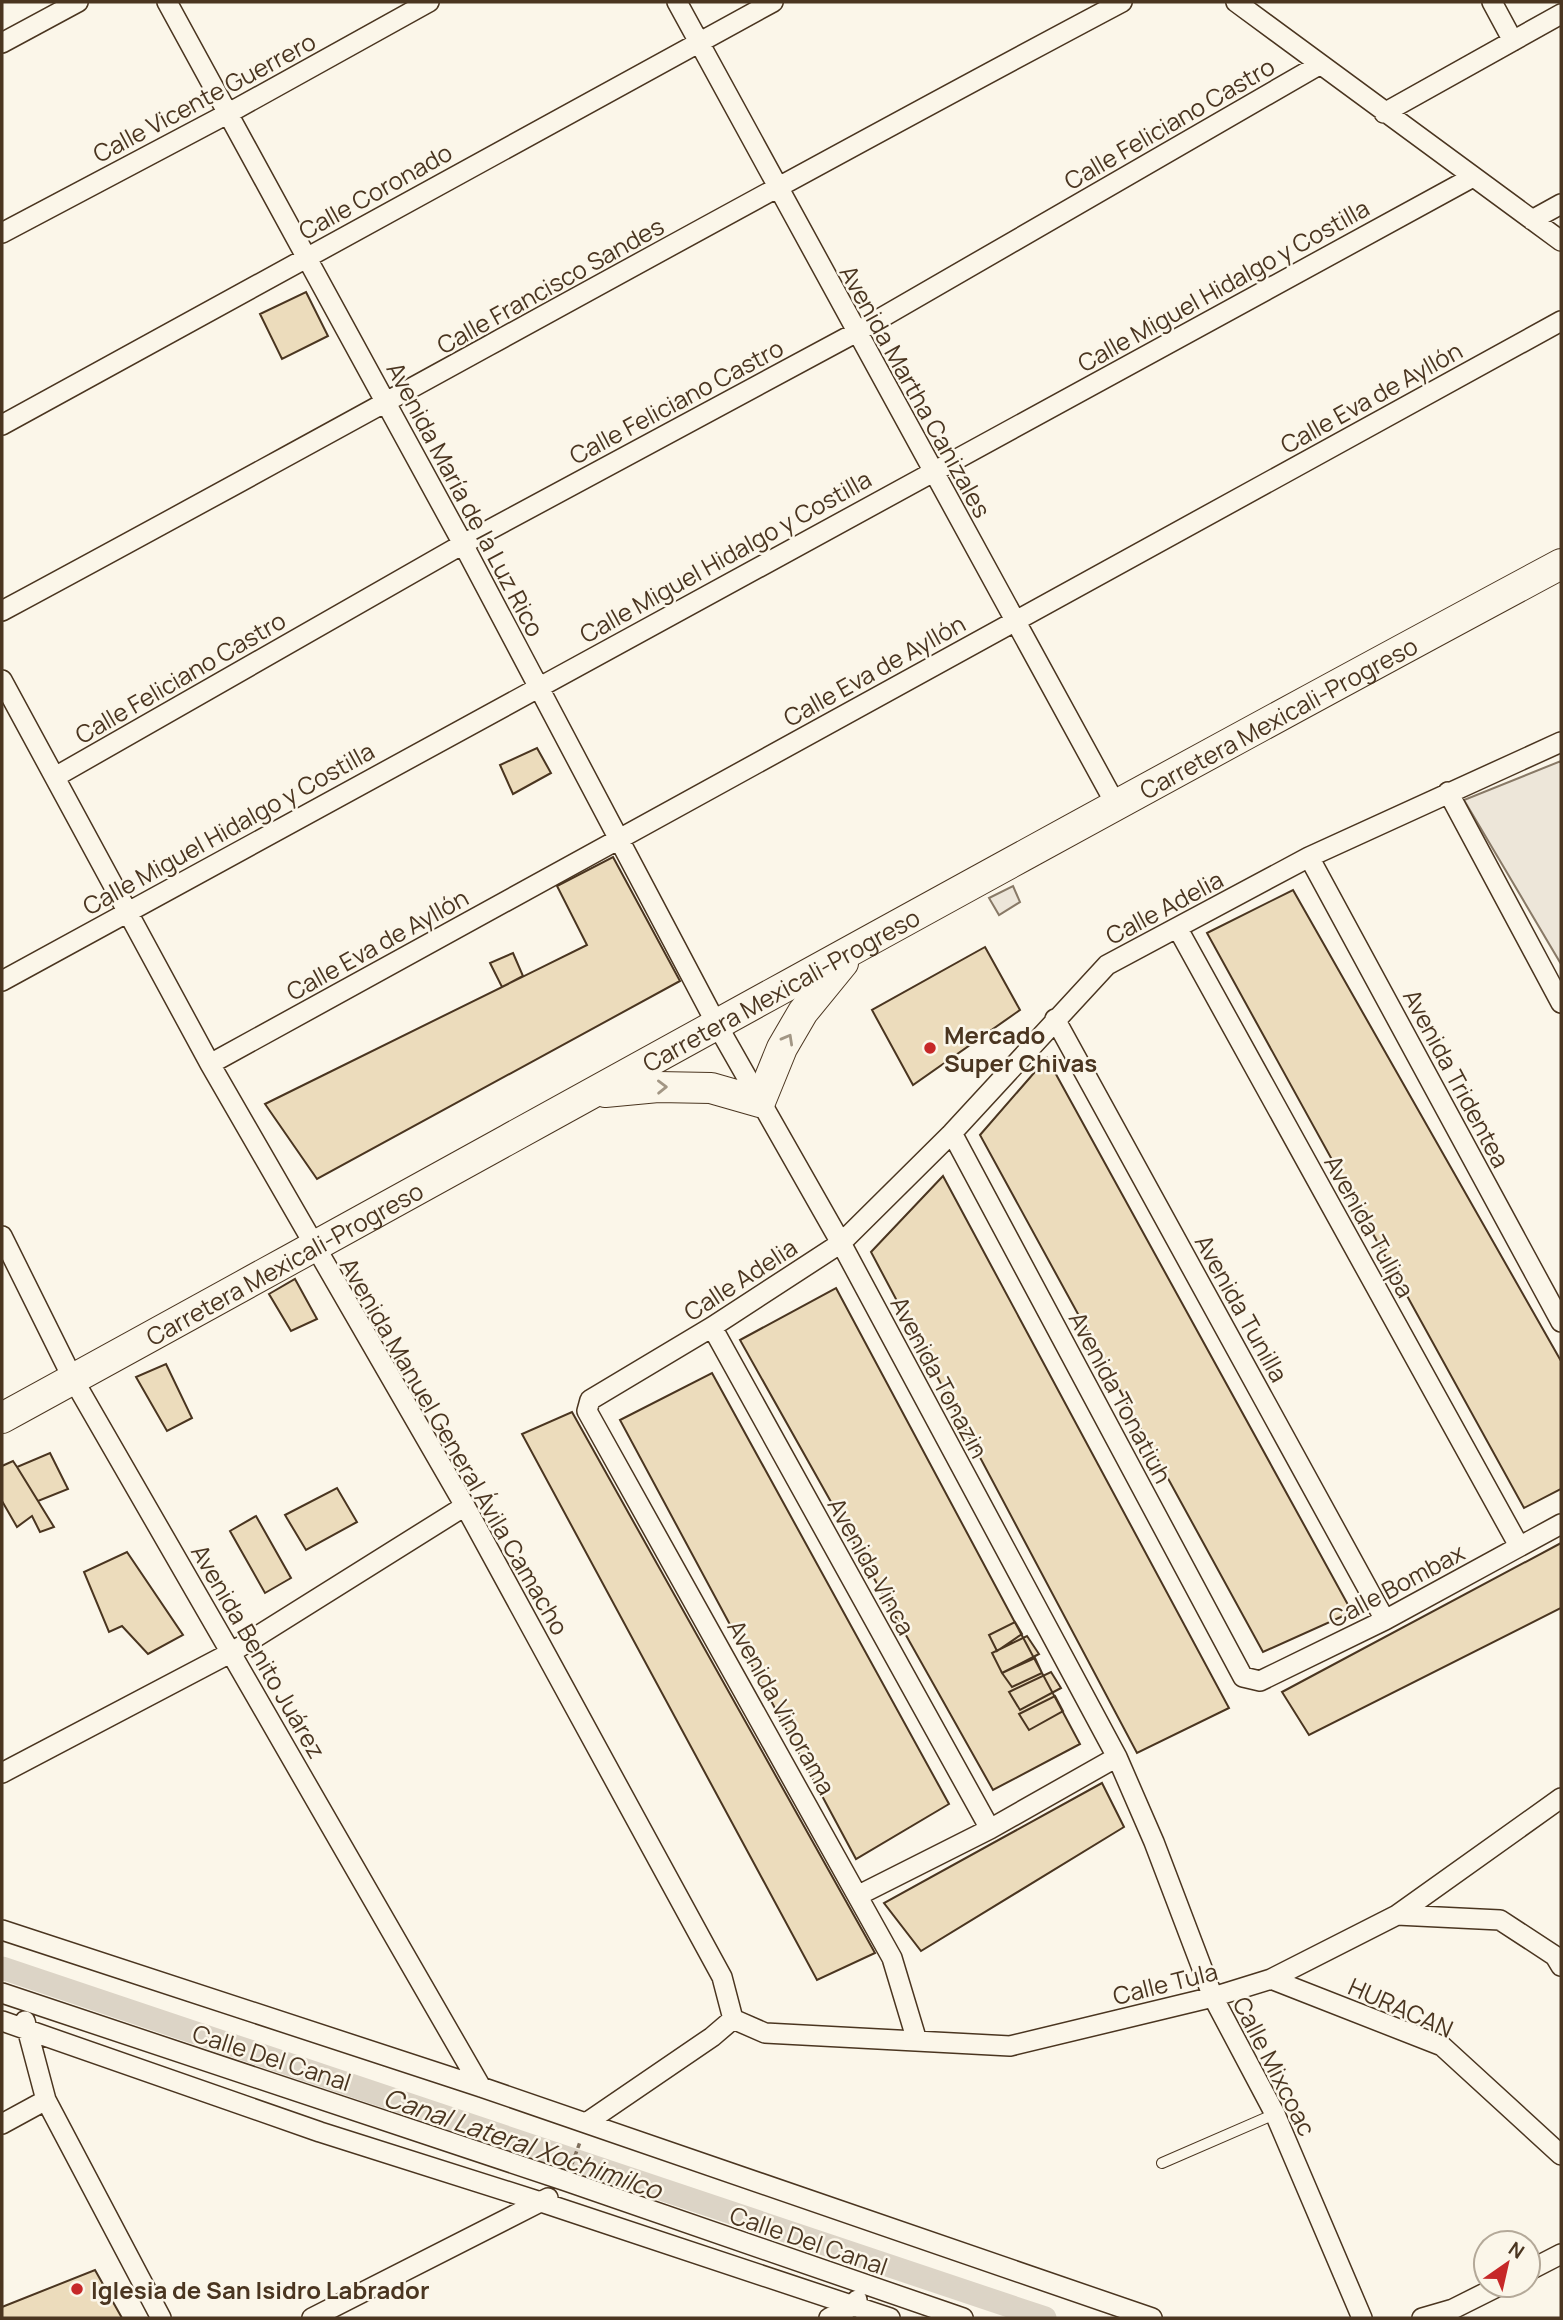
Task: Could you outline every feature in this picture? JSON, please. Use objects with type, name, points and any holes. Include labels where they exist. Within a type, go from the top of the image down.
[{"type":"main road","name":"Carretera Mexicali-Progreso","points":[[2,1418],[312,1245],[594,1093],[716,1023],[853,952],[1115,803],[1561,564]]},
{"type":"main road","points":[[594,1093],[658,1087],[711,1088],[760,1102],[782,1048],[803,1012],[853,952]]},
{"type":"street","points":[[2,43],[78,2]]},
{"type":"street","name":"Avenida María de la Luz Rico","points":[[167,2],[463,544],[716,1023]]},
{"type":"street","name":"Calle Vicente Guerrero","points":[[2,233],[227,114],[429,2]]},
{"type":"street","name":"Avenida Martha Canizales","points":[[677,2],[855,333],[1115,803]]},
{"type":"street","name":"Calle Coronado","points":[[2,425],[773,2]]},
{"type":"street","name":"Calle Francisco Sandes","points":[[2,611],[387,404],[776,186],[1122,2]]},
{"type":"street","points":[[1236,2],[1561,241]]},
{"type":"street","points":[[1492,2],[1513,41]]},
{"type":"street","points":[[1384,113],[1561,14]]},
{"type":"street","name":"Calle Feliciano Castro","points":[[55,776],[463,544],[855,333],[1319,65]]},
{"type":"street","name":"Calle Miguel Hidalgo y Costilla","points":[[2,981],[537,686],[1473,177]]},
{"type":"street","points":[[1532,220],[1561,204]]},
{"type":"street","name":"Calle Eva de Ayllón","points":[[210,1064],[1561,321]]},
{"type":"street","name":"Avenida Manuel General Ávila Camacho","points":[[2,680],[210,1064],[465,1506],[722,1977],[733,2019]]},
{"type":"street","name":"Calle Adelia","points":[[587,1406],[590,1400],[712,1327],[841,1243],[952,1133],[1107,965],[1309,857],[1561,743]]},
{"type":"street","points":[[1448,792],[1561,1003]]},
{"type":"street","name":"Avenida Tridentea","points":[[1309,857],[1561,1322]]},
{"type":"street","name":"Avenida Tulipa","points":[[1178,929],[1519,1546]]},
{"type":"street","name":"Avenida Tunilla","points":[[1055,1019],[1385,1620]]},
{"type":"street","name":"Avenida Tonazin","points":[[716,1023],[841,1243],[1117,1757]]},
{"type":"street","name":"Avenida Tonatiuh","points":[[952,1133],[1243,1676],[1250,1681]]},
{"type":"street","name":"Avenida Benito Juárez","points":[[2,1236],[73,1379],[481,2087]]},
{"type":"street","name":"Avenida Vinca","points":[[712,1327],[990,1829]]},
{"type":"street","name":"Avenida Vinorama","points":[[587,1406],[587,1411],[892,1958],[917,2041]]},
{"type":"street","points":[[2,1773],[232,1652],[465,1506]]},
{"type":"street","name":"Calle Bombax","points":[[1250,1681],[1260,1681],[1385,1620],[1561,1524]]},
{"type":"street","points":[[859,1895],[990,1829],[1117,1757]]},
{"type":"street","name":"Calle Mixcoac","points":[[1117,1757],[1154,1842],[1213,1997],[1276,2114],[1362,2318]]},
{"type":"street","name":"Calle Tula","points":[[733,2019],[765,2033],[1010,2046],[1213,1997],[1272,1979],[1397,1915],[1561,1798]]},
{"type":"street","points":[[1397,1915],[1500,1920],[1555,1956],[1561,1966]]},
{"type":"street","points":[[2,1930],[481,2087],[584,2129],[1152,2318]]},
{"type":"street","name":"HURACAN","points":[[1272,1979],[1442,2046],[1561,2155]]},
{"type":"street","points":[[10,1996],[27,2030],[46,2100],[161,2318]]},
{"type":"street","name":"Calle Del Canal","points":[[10,1996],[568,2174],[866,2286],[963,2318]]},
{"type":"street","points":[[584,2129],[733,2019]]},
{"type":"street","points":[[2,2021],[320,2132],[890,2318]]},
{"type":"street","points":[[2,2124],[46,2100]]},
{"type":"street","points":[[312,2318],[544,2203],[568,2174]]},
{"type":"street","points":[[1542,2264],[1561,2254]]},
{"type":"street","points":[[829,2318],[853,2306],[866,2286]]},
{"type":"street","points":[[1422,2318],[1453,2309],[1473,2299]]},
{"type":"lane","points":[[1162,2163],[1276,2114]]},
{"type":"path","points":[[568,2174],[584,2129]]},
{"type":"shaded area","points":[[1561,761],[1561,964],[1464,800]]},
{"type":"shaded area","points":[[1013,886],[1020,902],[999,915],[989,898]]},
{"type":"building","points":[[306,292],[328,336],[282,359],[260,314]]},
{"type":"building","points":[[537,748],[551,773],[513,794],[500,765]]},
{"type":"building","points":[[613,857],[680,981],[317,1179],[265,1104],[587,945],[557,886]]},
{"type":"building","points":[[1293,890],[1561,1361],[1561,1489],[1524,1508],[1207,933]]},
{"type":"building","name":"Mercado Super Chivas","points":[[985,947],[1020,1010],[913,1085],[872,1010]]},
{"type":"building","points":[[513,953],[523,976],[502,987],[490,963]]},
{"type":"building","points":[[1047,1058],[1352,1612],[1263,1652],[980,1135]]},
{"type":"building","points":[[943,1176],[1229,1708],[1137,1753],[871,1252]]},
{"type":"building","points":[[295,1279],[317,1319],[291,1331],[269,1294]]},
{"type":"building","points":[[836,1288],[1080,1744],[993,1790],[740,1340]]},
{"type":"building","points":[[166,1364],[192,1418],[167,1431],[136,1377]]},
{"type":"building","points":[[712,1373],[949,1804],[856,1859],[620,1420]]},
{"type":"building","points":[[572,1412],[875,1953],[817,1980],[522,1434]]},
{"type":"building","points":[[50,1453],[68,1489],[38,1501],[17,1467]]},
{"type":"building","points":[[13,1461],[54,1527],[40,1532],[32,1516],[17,1527],[2,1501],[2,1466]]},
{"type":"building","points":[[337,1488],[357,1522],[306,1550],[285,1515]]},
{"type":"building","points":[[256,1516],[291,1578],[265,1593],[230,1531]]},
{"type":"building","points":[[1561,1543],[1561,1608],[1309,1735],[1282,1692]]},
{"type":"building","points":[[127,1552],[183,1635],[148,1654],[122,1626],[109,1632],[84,1572]]},
{"type":"building","points":[[1015,1622],[1022,1634],[997,1651],[989,1635]]},
{"type":"building","points":[[1027,1636],[1039,1654],[1002,1673],[992,1653]]},
{"type":"building","points":[[1035,1658],[1042,1673],[1012,1687],[1002,1673]]},
{"type":"building","points":[[1051,1672],[1061,1688],[1020,1710],[1009,1692]]},
{"type":"building","points":[[1055,1696],[1063,1711],[1029,1730],[1019,1714]]},
{"type":"building","points":[[1102,1783],[1124,1827],[921,1951],[884,1903]]},
{"type":"building","name":"Iglesia de San Isidro Labrador","points":[[95,2270],[122,2318],[2,2318],[2,2307]]},
{"type":"waterway","name":"Canal Lateral Xochimilco","points":[[2,1968],[1045,2318]]},
{"type":"place","name":"Mercado Super Chivas","points":[[930,1048]]},
{"type":"place","name":"Iglesia de San Isidro Labrador","points":[[77,2289]]}]
